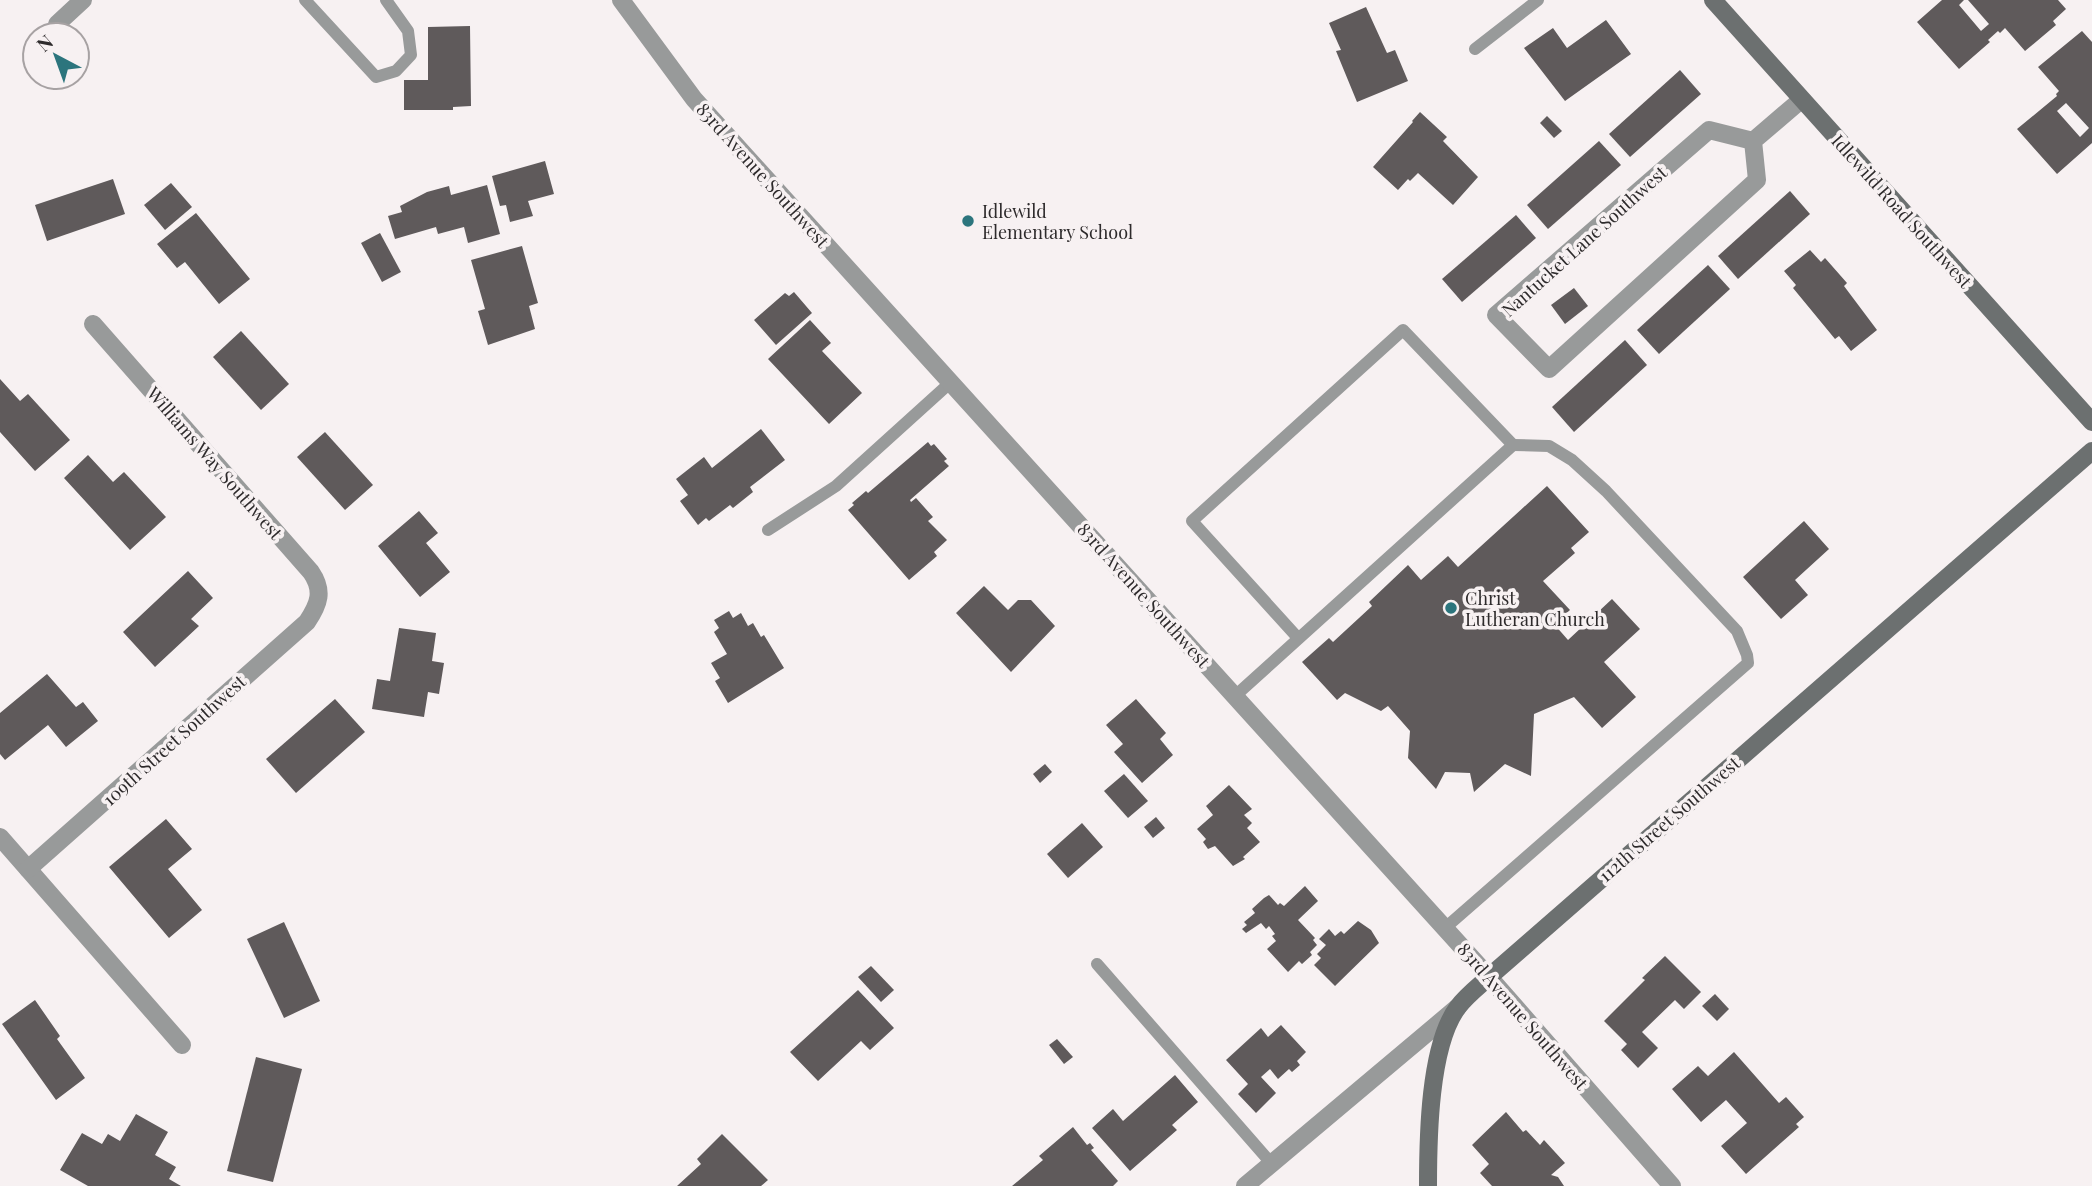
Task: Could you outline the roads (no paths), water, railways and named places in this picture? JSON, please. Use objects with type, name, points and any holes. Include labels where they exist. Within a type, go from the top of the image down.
[{"type":"street","points":[[60,21],[83,0]]},
{"type":"street","name":"83rd Avenue Southwest","points":[[621,0],[694,99],[1446,928],[1672,1186]]},
{"type":"street","name":"Idlewild Road Southwest","points":[[1713,0],[2092,422]]},
{"type":"street","points":[[1753,141],[1801,100]]},
{"type":"street","name":"Nantucket Lane Southwest","points":[[1709,130],[1753,141],[1757,180],[1549,369],[1496,315],[1709,130]]},
{"type":"street","name":"Williams Way Southwest","points":[[93,324],[311,572],[320,591],[317,608]]},
{"type":"street","name":"112th Street Southwest","points":[[1245,1186],[1458,1007],[1489,977],[2092,451]]},
{"type":"street","name":"109th Street Southwest","points":[[29,869],[307,622],[317,608]]},
{"type":"street","points":[[0,837],[182,1045]]},
{"type":"street","points":[[1428,1186],[1428,1142],[1434,1086],[1444,1036],[1458,1007]]},
{"type":"lane","points":[[305,0],[376,78],[396,71],[411,55],[408,31],[386,0]]},
{"type":"lane","points":[[1475,49],[1538,0]]},
{"type":"lane","points":[[1298,638],[1192,520],[1403,330],[1513,445]]},
{"type":"lane","points":[[768,530],[836,486],[951,382]]},
{"type":"lane","points":[[1235,696],[1513,445],[1549,446],[1572,460],[1606,491],[1737,631],[1748,655],[1748,663],[1446,928]]},
{"type":"lane","points":[[1097,964],[1272,1164]]},
{"type":"place","name":"Idlewild Elementary School","points":[[968,221]]},
{"type":"place","name":"Christ Lutheran Church","points":[[1451,608]]}]
